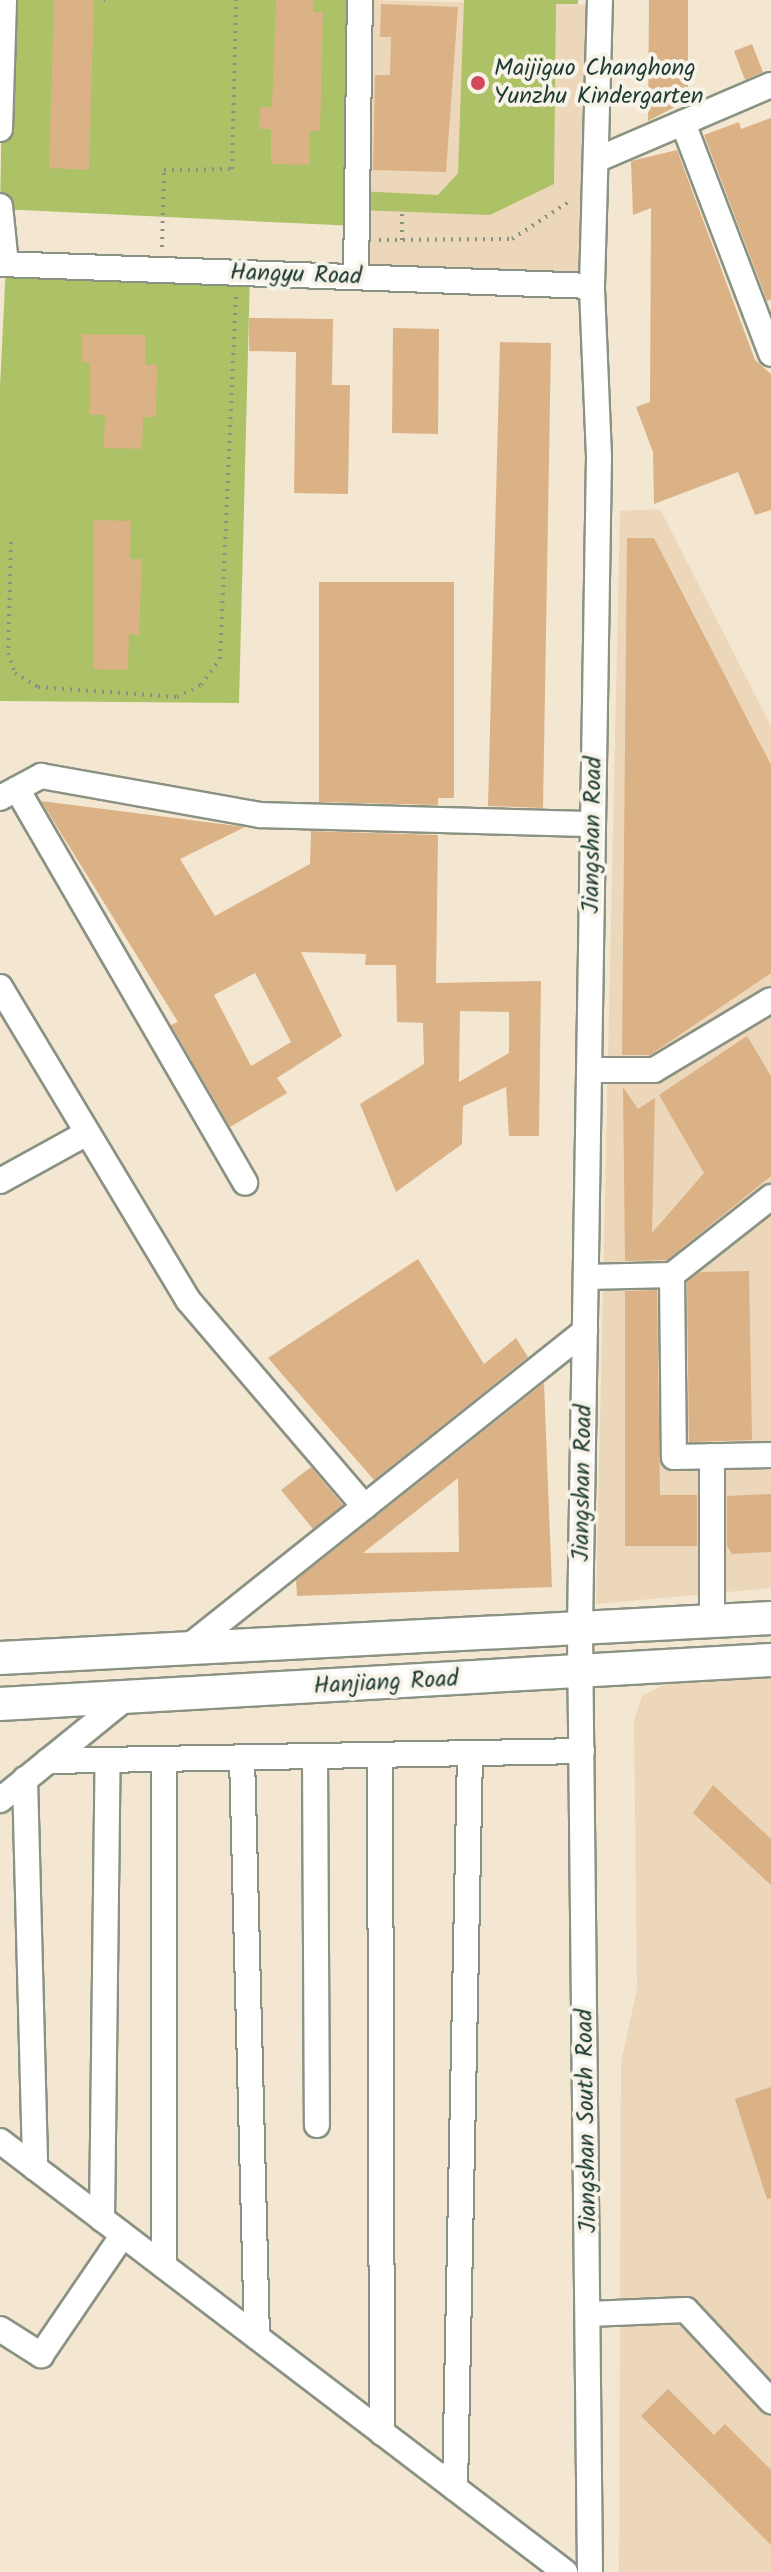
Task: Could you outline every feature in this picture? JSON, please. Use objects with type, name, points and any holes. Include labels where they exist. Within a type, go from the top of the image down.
[{"type":"main road","name":"Hanjiang Road","points":[[0,1658],[771,1618]]},
{"type":"main road","name":"Hanjiang Road","points":[[0,1704],[771,1660]]},
{"type":"street","points":[[0,129],[4,0]]},
{"type":"street","points":[[356,277],[360,0]]},
{"type":"street","name":"Jiangshan Road","points":[[581,1671],[599,456],[592,286],[600,0]]},
{"type":"street","points":[[596,160],[771,85]]},
{"type":"street","points":[[683,123],[771,354]]},
{"type":"street","points":[[0,206],[3,264]]},
{"type":"street","name":"Hangyu Road","points":[[3,264],[592,286]]},
{"type":"street","points":[[245,1183],[9,794],[41,776],[261,815],[593,824]]},
{"type":"street","points":[[0,987],[188,1300],[365,1507]]},
{"type":"street","points":[[589,1070],[654,1070],[771,1000]]},
{"type":"street","points":[[0,1181],[87,1133]]},
{"type":"street","points":[[586,1277],[672,1275],[771,1197]]},
{"type":"street","points":[[672,1275],[674,1457],[771,1455]]},
{"type":"street","points":[[187,1648],[585,1331]]},
{"type":"street","points":[[712,1456],[712,1621]]},
{"type":"street","name":"Jiangshan South Road","points":[[581,1671],[590,2572]]},
{"type":"street","points":[[0,1800],[126,1698]]},
{"type":"street","points":[[48,1761],[582,1751]]},
{"type":"street","points":[[455,2488],[470,1753]]},
{"type":"street","points":[[380,1755],[382,2433]]},
{"type":"street","points":[[315,1756],[317,2125]]},
{"type":"street","points":[[242,1757],[257,2337]]},
{"type":"street","points":[[164,1759],[164,2266]]},
{"type":"street","points":[[102,2219],[108,1760]]},
{"type":"street","points":[[25,1779],[35,2168]]},
{"type":"street","points":[[0,2141],[565,2572]]},
{"type":"street","points":[[0,2329],[41,2355],[123,2235]]},
{"type":"street","points":[[589,2314],[686,2310],[771,2401]]},
{"type":"path","points":[[161,270],[164,170],[232,169],[236,0]]},
{"type":"path","points":[[356,240],[512,239],[595,185]]},
{"type":"path","points":[[402,212],[402,240]]},
{"type":"path","points":[[11,542],[8,653],[15,673],[38,687],[177,697],[201,685],[220,659],[236,273]]},
{"type":"shaded area","name":"Maijiguo Changhong Yunzhu Kindergarten","points":[[360,0],[600,5],[592,286],[356,277]]},
{"type":"shaded area","points":[[660,509],[771,726],[771,1588],[596,1604],[620,511]]},
{"type":"shaded area","points":[[771,1669],[771,2572],[619,2572],[621,2062],[637,1989],[634,1721],[642,1696],[671,1681]]},
{"type":"green space","points":[[4,0],[360,0],[357,191],[438,195],[458,173],[464,0],[578,0],[578,4],[556,4],[554,184],[490,215],[357,210],[356,226],[0,209]]},
{"type":"green space","points":[[6,264],[250,273],[239,703],[0,701],[0,387]]},
{"type":"building","points":[[54,0],[94,0],[89,170],[49,168]]},
{"type":"building","points":[[276,0],[314,0],[313,12],[323,12],[320,131],[310,131],[310,165],[271,164],[271,129],[259,129],[260,107],[272,107]]},
{"type":"building","points":[[649,0],[688,0],[688,100],[648,121]]},
{"type":"building","points":[[381,4],[458,7],[446,172],[373,170],[375,75],[390,75],[391,37],[380,37]]},
{"type":"building","points":[[752,44],[763,72],[745,80],[734,51]]},
{"type":"building","points":[[771,118],[771,299],[767,301],[704,135],[739,122],[741,129]]},
{"type":"building","points":[[677,150],[755,360],[771,374],[771,510],[755,515],[738,472],[654,504],[653,452],[636,407],[650,402],[651,208],[633,215],[631,161]]},
{"type":"building","points":[[249,318],[333,319],[332,385],[350,385],[348,494],[294,493],[296,352],[249,351]]},
{"type":"building","points":[[393,328],[439,329],[438,434],[392,433]]},
{"type":"building","points":[[82,334],[145,335],[145,365],[157,365],[156,417],[143,417],[142,449],[104,448],[105,415],[90,415],[90,362],[82,362]]},
{"type":"building","points":[[500,342],[551,343],[543,808],[488,806]]},
{"type":"building","points":[[93,520],[131,521],[130,559],[142,559],[139,635],[129,634],[128,670],[94,669]]},
{"type":"building","points":[[627,538],[654,538],[771,765],[771,973],[650,1055],[622,1055]]},
{"type":"building","points":[[319,582],[454,582],[454,798],[438,798],[438,805],[319,802]]},
{"type":"building","points":[[41,801],[245,827],[180,859],[215,916],[310,864],[311,831],[438,835],[436,983],[541,981],[539,1136],[509,1136],[506,1087],[463,1106],[462,1144],[396,1192],[360,1104],[424,1064],[423,1023],[397,1022],[396,965],[365,965],[366,954],[301,952],[342,1036],[277,1078],[287,1093],[230,1127],[171,1025],[178,1022]],"holes":[[[255,973],[291,1042],[251,1066],[214,995]],[[460,1011],[509,1012],[509,1053],[459,1082]]]},
{"type":"building","points":[[747,1036],[771,1076],[771,1176],[667,1260],[625,1261],[623,1087],[638,1109],[655,1098],[652,1233],[704,1173],[659,1095]]},
{"type":"building","points":[[418,1259],[484,1364],[516,1338],[528,1357],[374,1480],[268,1358]]},
{"type":"building","points":[[749,1271],[752,1440],[689,1442],[687,1282],[700,1272]]},
{"type":"building","points":[[657,1290],[660,1495],[697,1495],[697,1546],[625,1546],[625,1291]]},
{"type":"building","points":[[544,1383],[552,1587],[297,1596],[296,1580]],"holes":[[[458,1478],[459,1552],[363,1553]]]},
{"type":"building","points":[[311,1467],[343,1505],[313,1529],[281,1490]]},
{"type":"building","points":[[771,1494],[771,1552],[732,1554],[727,1546],[727,1496]]},
{"type":"building","points":[[713,1785],[771,1839],[771,1885],[693,1813]]},
{"type":"building","points":[[771,2087],[771,2198],[767,2199],[735,2099]]},
{"type":"building","points":[[668,2389],[714,2435],[725,2424],[771,2470],[771,2545],[641,2416]]},
{"type":"place","name":"Maijiguo Changhong Yunzhu Kindergarten","points":[[478,83]]}]
